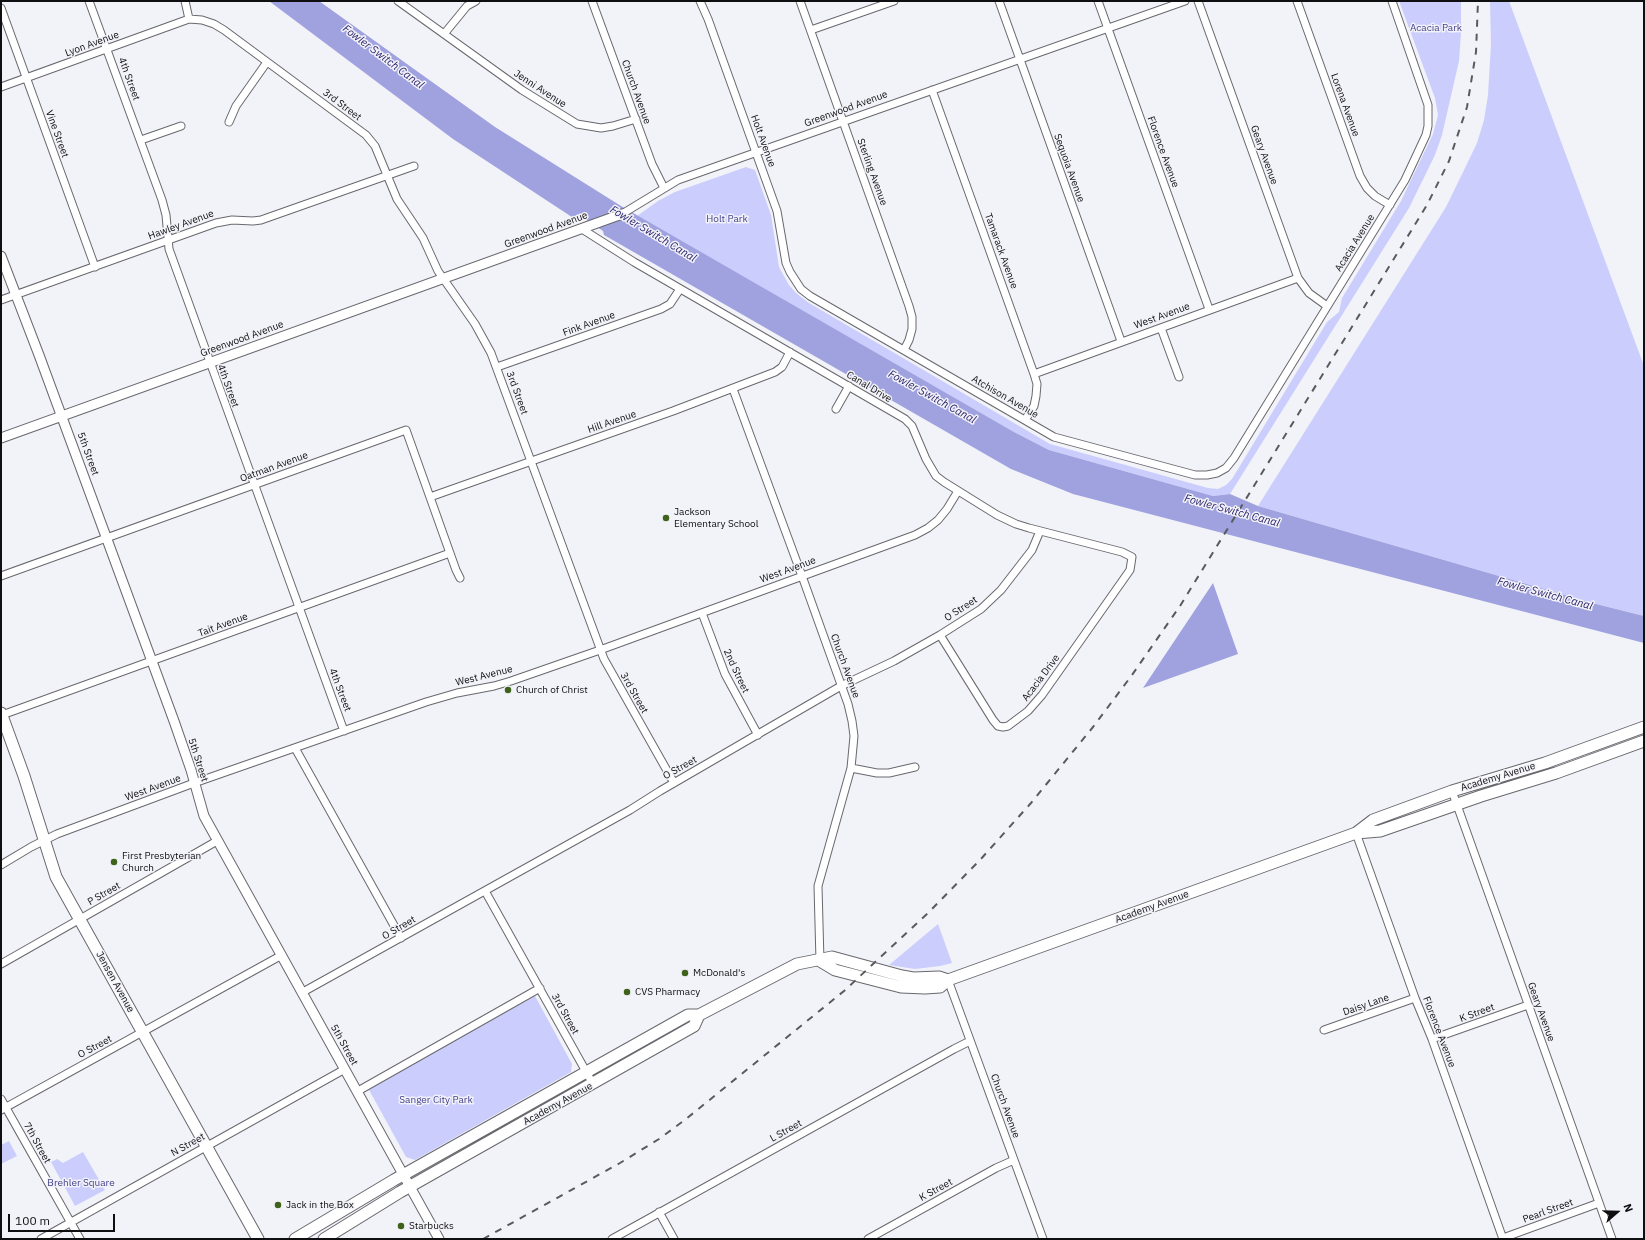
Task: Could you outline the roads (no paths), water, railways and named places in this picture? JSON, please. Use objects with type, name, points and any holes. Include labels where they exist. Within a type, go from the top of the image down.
[{"type":"main road","name":"Jensen Avenue","points":[[1,714],[24,776],[54,871],[258,1239]]},
{"type":"main road","name":"Academy Avenue","points":[[1356,833],[1373,820],[1452,791],[1545,763],[1644,727]]},
{"type":"main road","points":[[1564,770],[1576,760],[1616,744],[1618,736]]},
{"type":"main road","name":"Academy Avenue","points":[[295,1239],[404,1174],[688,1015],[700,1015],[789,967],[807,961],[820,961],[835,970],[901,987],[935,988],[946,984],[948,980],[1356,833],[1380,831],[1457,804],[1564,770],[1644,741]]},
{"type":"main road","name":"Academy Avenue","points":[[324,1239],[410,1186],[694,1026],[700,1015]]},
{"type":"main road","points":[[475,1150],[475,1144],[495,1131],[504,1118]]},
{"type":"street","name":"4th Street","points":[[89,1],[141,140],[166,215],[167,240],[169,249],[344,730]]},
{"type":"street","points":[[185,1],[190,19]]},
{"type":"street","name":"Jenni Avenue","points":[[398,1],[522,90],[577,124],[602,128],[636,119]]},
{"type":"street","points":[[444,34],[467,6],[476,1]]},
{"type":"street","name":"Church Avenue","points":[[592,1],[652,164],[664,188]]},
{"type":"street","name":"Holt Avenue","points":[[700,1],[708,19],[777,211],[786,263],[801,289]]},
{"type":"street","name":"Sterling Avenue","points":[[800,1],[909,306],[912,317],[912,329],[904,350]]},
{"type":"street","points":[[810,30],[894,1]]},
{"type":"street","name":"Sequoia Avenue","points":[[999,1],[1121,341]]},
{"type":"street","name":"Florence Avenue","points":[[1098,1],[1209,309]]},
{"type":"street","name":"Greenwood Avenue","points":[[1,438],[622,214],[641,204],[678,180],[1185,1]]},
{"type":"street","name":"Geary Avenue","points":[[1198,1],[1298,278],[1309,293],[1327,306]]},
{"type":"street","name":"Lorena Avenue","points":[[1297,1],[1360,176],[1367,188],[1375,196],[1390,205]]},
{"type":"street","name":"Acacia Avenue","points":[[1217,473],[1226,468],[1234,458],[1390,205],[1413,165],[1426,135],[1429,115],[1428,104],[1392,1]]},
{"type":"street","name":"Vine Street","points":[[1,8],[95,267]]},
{"type":"street","name":"Lyon Avenue","points":[[1,87],[190,19]]},
{"type":"street","name":"3rd Street","points":[[190,19],[202,20],[214,24],[366,135],[376,146],[397,199],[423,238],[443,279],[483,336],[498,368],[600,650],[608,667],[674,783]]},
{"type":"street","points":[[229,122],[236,106],[267,62]]},
{"type":"street","name":"Tamarack Avenue","points":[[932,90],[1037,384],[1034,406],[1025,420]]},
{"type":"street","points":[[141,140],[181,126]]},
{"type":"street","name":"Hawley Avenue","points":[[1,300],[223,220],[253,221],[270,218],[414,166]]},
{"type":"street","name":"Canal Drive","points":[[582,229],[680,289],[909,423],[912,426],[931,469],[944,482],[1006,520],[1040,531],[1122,552],[1132,557]]},
{"type":"street","name":"5th Street","points":[[1,256],[62,416],[191,770],[204,816],[439,1239]]},
{"type":"street","name":"West Avenue","points":[[1034,374],[1209,309],[1298,278]]},
{"type":"street","name":"Fink Avenue","points":[[498,368],[661,309],[670,304],[680,289]]},
{"type":"street","name":"Atchison Avenue","points":[[801,289],[810,296],[1054,437],[1195,475],[1217,473]]},
{"type":"street","points":[[1160,328],[1179,377]]},
{"type":"street","name":"Hill Avenue","points":[[430,497],[733,389],[779,370],[790,352]]},
{"type":"street","points":[[836,409],[848,386]]},
{"type":"street","name":"Church Avenue","points":[[733,389],[848,704],[854,736],[851,768],[818,886],[820,961]]},
{"type":"street","name":"Oatman Avenue","points":[[1,576],[406,430],[460,578]]},
{"type":"street","name":"West Avenue","points":[[1,865],[44,840],[194,783],[441,697],[511,681],[915,535],[928,528],[947,509],[958,491]]},
{"type":"street","name":"O Street","points":[[303,992],[630,810],[841,686],[894,661],[940,635],[981,609],[1001,590],[1032,550],[1040,531]]},
{"type":"street","name":"Tait Avenue","points":[[1,714],[450,554]]},
{"type":"street","name":"Acacia Drive","points":[[940,635],[993,720],[998,726],[1008,726],[1028,711],[1042,695],[1130,570],[1132,557]]},
{"type":"street","name":"2nd Street","points":[[702,613],[725,674],[758,735]]},
{"type":"street","points":[[295,748],[402,938]]},
{"type":"street","points":[[851,768],[877,773],[889,773],[915,767]]},
{"type":"street","name":"Geary Avenue","points":[[1452,791],[1612,1239]]},
{"type":"street","name":"Florence Avenue","points":[[1356,833],[1503,1238]]},
{"type":"street","name":"P Street","points":[[1,964],[217,841]]},
{"type":"street","name":"3rd Street","points":[[485,891],[593,1084]]},
{"type":"street","name":"O Street","points":[[3,1109],[282,955]]},
{"type":"street","name":"Church Avenue","points":[[948,980],[1043,1239]]},
{"type":"street","points":[[358,1091],[540,988]]},
{"type":"street","name":"Daisy Lane","points":[[1324,1030],[1415,998]]},
{"type":"street","name":"K Street","points":[[1432,1039],[1528,1005]]},
{"type":"street","name":"L Street","points":[[612,1239],[970,1041]]},
{"type":"street","name":"N Street","points":[[41,1239],[345,1069]]},
{"type":"street","name":"7th Street","points":[[1,1099],[3,1109],[80,1239]]},
{"type":"street","name":"K Street","points":[[868,1239],[996,1168],[1014,1160]]},
{"type":"street","name":"Pearl Street","points":[[1503,1238],[1599,1203]]},
{"type":"street","points":[[660,1212],[674,1239]]},
{"type":"water","name":"Fowler Switch Canal","points":[[269,1],[319,1],[495,127],[621,206],[1014,432],[1049,450],[1213,496],[1230,494],[1258,506],[1592,603],[1644,616],[1644,643],[1073,494],[1011,469],[604,235],[603,231],[585,219],[578,221],[453,139]]},
{"type":"water","points":[[1213,583],[1238,654],[1143,688]]},
{"type":"railway","points":[[483,1239],[620,1163],[659,1139],[686,1119],[844,991],[928,913],[980,860],[1031,803],[1093,727],[1132,675],[1180,606],[1427,205],[1449,161],[1467,107],[1476,52],[1478,1]]},
{"type":"place","name":"Jackson Elementary School","points":[[666,518]]},
{"type":"place","name":"Church of Christ","points":[[508,690]]},
{"type":"place","name":"First Presbyterian Church","points":[[114,862]]},
{"type":"place","name":"McDonald's","points":[[685,973]]},
{"type":"place","name":"CVS Pharmacy","points":[[627,992]]},
{"type":"place","name":"Jack in the Box","points":[[278,1205]]},
{"type":"place","name":"Starbucks","points":[[401,1226]]},
{"type":"park label","name":"Acacia Park","points":[[1436,28]]},
{"type":"park label","name":"Holt Park","points":[[727,219]]},
{"type":"park label","name":"Sanger City Park","points":[[436,1100]]},
{"type":"park label","name":"Brehler Square","points":[[81,1183]]}]
